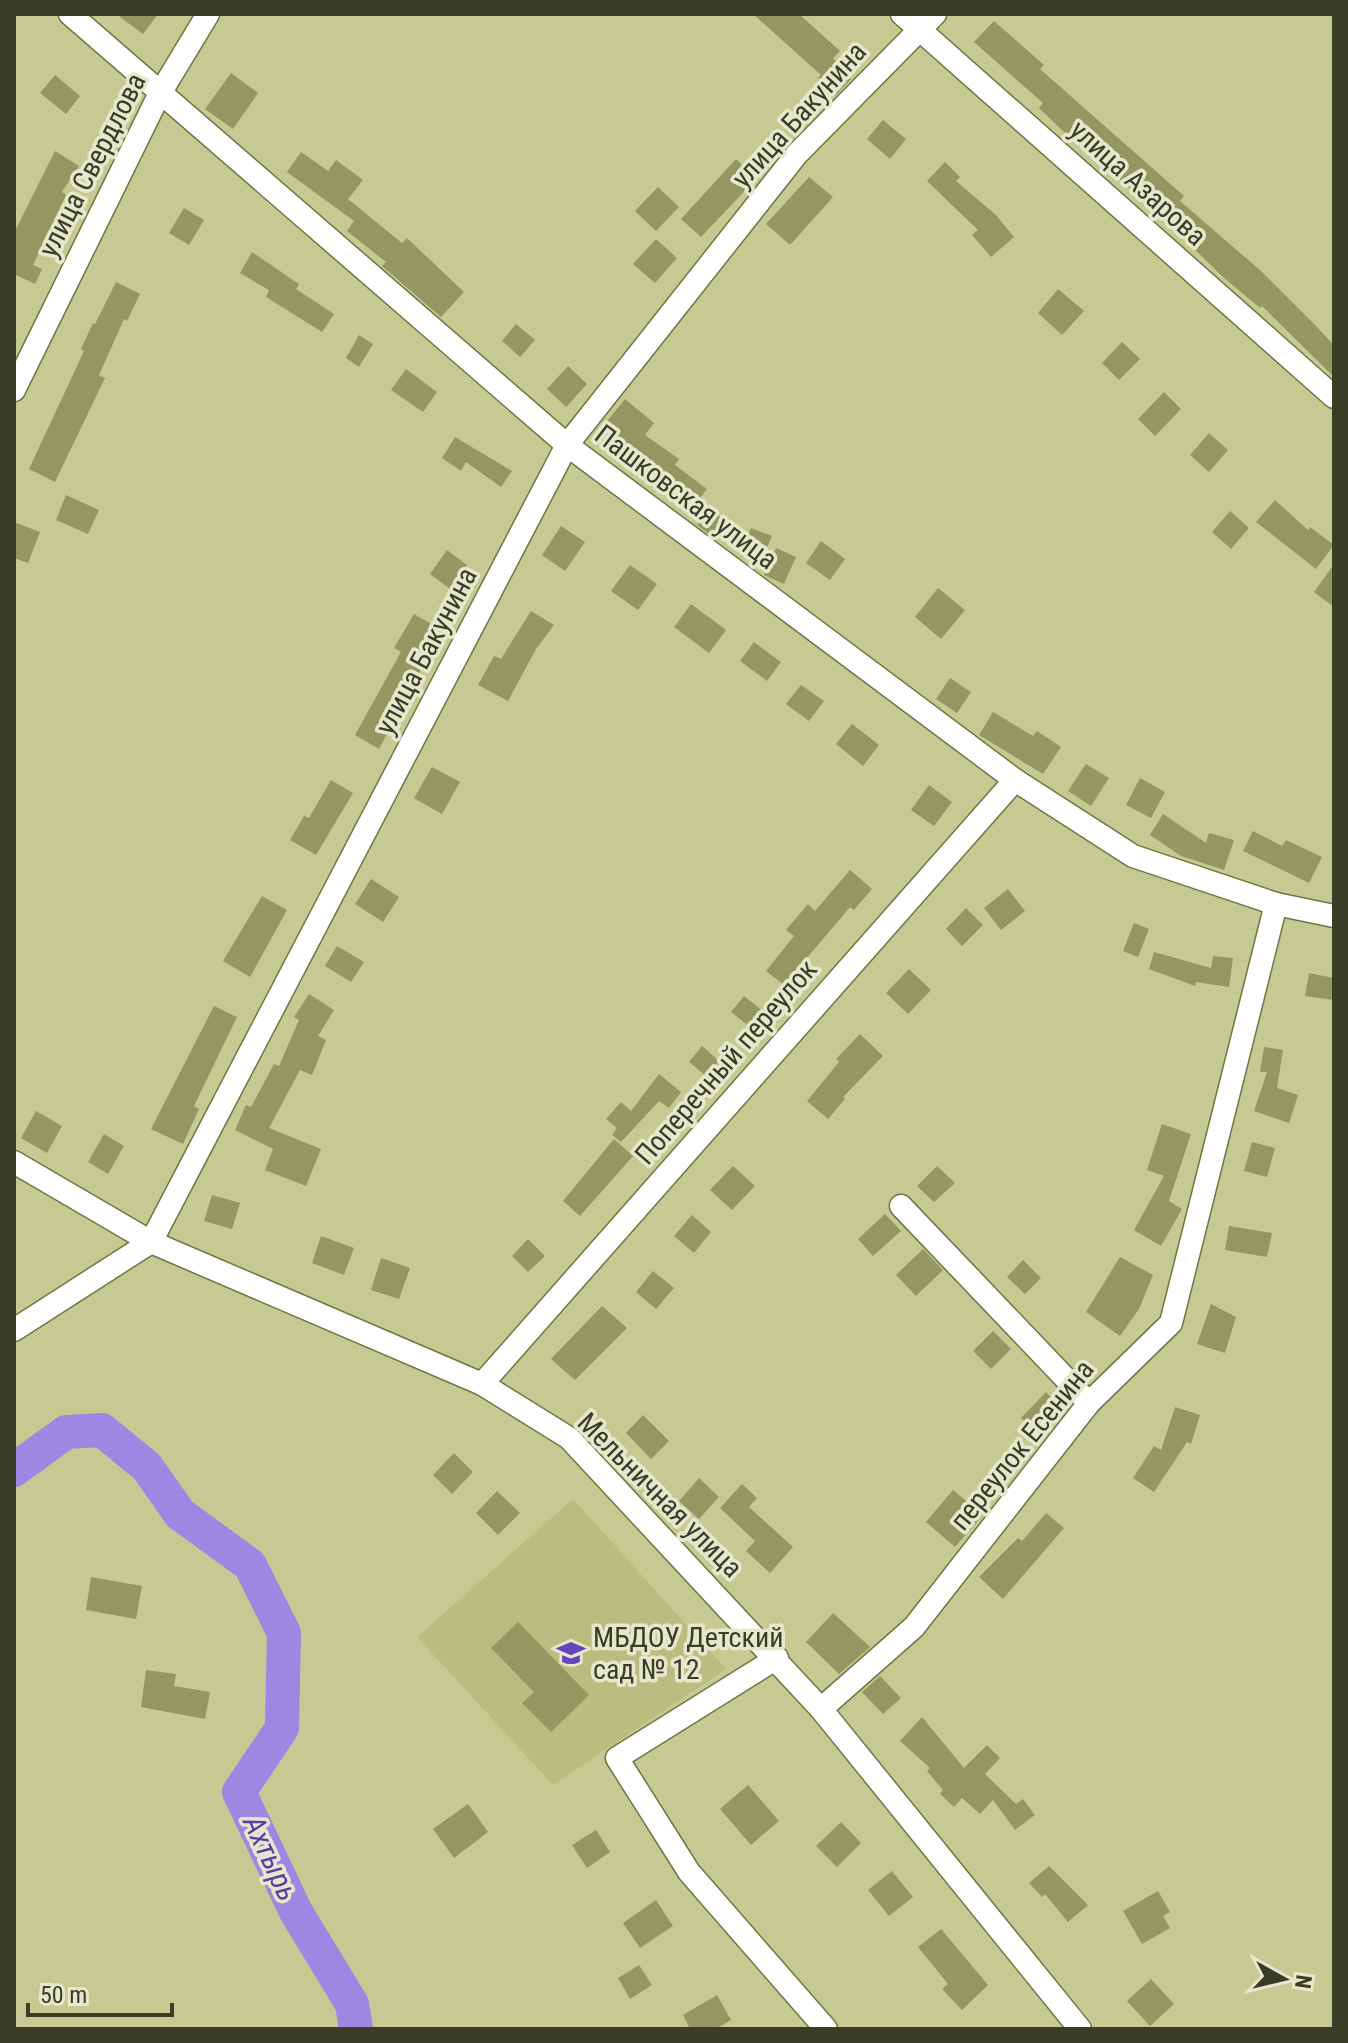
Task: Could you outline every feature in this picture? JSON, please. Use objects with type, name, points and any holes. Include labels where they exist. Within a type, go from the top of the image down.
[{"type":"street","name":"Пашковская улица","points":[[70,14],[159,95],[567,445],[1015,780],[1133,856],[1276,904],[1334,916]]},
{"type":"street","name":"улица Свердлова","points":[[14,390],[159,95],[208,14]]},
{"type":"street","name":"улица Азарова","points":[[902,14],[927,22],[1334,397]]},
{"type":"street","name":"улица Бакунина","points":[[14,1330],[151,1242],[567,445],[797,154],[927,22]]},
{"type":"street","name":"Поперечный переулок","points":[[482,1384],[1015,780]]},
{"type":"street","name":"переулок Есенина","points":[[821,1709],[914,1627],[1089,1403],[1171,1323],[1276,904]]},
{"type":"street","name":"Мельничная улица","points":[[14,1162],[151,1242],[482,1384],[569,1438],[777,1658],[1080,2029]]},
{"type":"street","points":[[901,1206],[1089,1403]]},
{"type":"street","points":[[777,1658],[617,1758],[689,1872],[826,2029]]},
{"type":"shaded area","name":"МБДОУ Детский сад № 12","points":[[573,1499],[726,1669],[553,1785],[417,1637]]},
{"type":"building","points":[[116,14],[158,14],[143,34]]},
{"type":"building","points":[[753,14],[799,14],[840,51],[833,58],[851,79],[835,96],[818,78],[821,75]]},
{"type":"building","points":[[994,21],[1044,65],[1040,69],[1184,196],[1180,201],[1261,271],[1316,326],[1334,345],[1334,377],[1262,306],[1260,308],[1223,277],[1144,200],[1064,132],[1039,108],[1043,103],[974,42]]},
{"type":"building","points":[[231,73],[258,93],[233,129],[205,109]]},
{"type":"building","points":[[55,75],[80,96],[66,114],[40,93]]},
{"type":"building","points":[[883,120],[906,139],[890,159],[867,139]]},
{"type":"building","points":[[55,151],[79,166],[62,192],[66,195],[33,265],[42,269],[35,284],[14,274],[14,233]]},
{"type":"building","points":[[301,152],[328,171],[336,160],[363,180],[348,199],[402,243],[407,238],[464,292],[441,317],[382,266],[386,262],[347,231],[354,221],[287,172]]},
{"type":"building","points":[[736,159],[756,179],[701,237],[681,219]]},
{"type":"building","points":[[945,162],[960,177],[956,181],[996,215],[1014,237],[991,257],[972,235],[978,230],[927,181]]},
{"type":"building","points":[[809,177],[833,197],[790,245],[766,224]]},
{"type":"building","points":[[658,187],[679,207],[656,231],[635,211]]},
{"type":"building","points":[[184,208],[204,220],[189,245],[169,233]]},
{"type":"building","points":[[656,239],[677,258],[655,283],[633,264]]},
{"type":"building","points":[[252,252],[299,284],[296,289],[334,314],[322,332],[266,297],[269,290],[240,273]]},
{"type":"building","points":[[116,282],[140,294],[127,321],[124,319],[99,375],[105,378],[55,482],[29,469],[84,351],[81,349],[93,323]]},
{"type":"building","points":[[1058,289],[1084,311],[1062,335],[1038,313]]},
{"type":"building","points":[[516,324],[535,340],[520,357],[502,341]]},
{"type":"building","points":[[359,335],[373,344],[359,367],[346,358]]},
{"type":"building","points":[[1122,342],[1140,359],[1119,380],[1102,363]]},
{"type":"building","points":[[568,366],[587,384],[566,407],[547,389]]},
{"type":"building","points":[[406,369],[437,392],[423,412],[391,390]]},
{"type":"building","points":[[1164,392],[1181,409],[1155,436],[1138,419]]},
{"type":"building","points":[[625,399],[654,423],[645,435],[679,459],[675,465],[707,489],[693,507],[636,467],[643,458],[603,426]]},
{"type":"building","points":[[1209,433],[1228,450],[1209,472],[1190,455]]},
{"type":"building","points":[[455,437],[512,471],[501,487],[466,462],[461,471],[442,458]]},
{"type":"building","points":[[66,495],[99,510],[88,534],[56,520]]},
{"type":"building","points":[[1275,500],[1308,530],[1310,527],[1334,545],[1316,569],[1256,522]]},
{"type":"building","points":[[710,508],[725,521],[712,536],[697,525]]},
{"type":"building","points":[[1230,511],[1249,528],[1231,549],[1212,532]]},
{"type":"building","points":[[14,522],[40,532],[28,563],[14,558]]},
{"type":"building","points":[[561,526],[585,542],[565,571],[542,555]]},
{"type":"building","points":[[751,528],[772,536],[763,557],[742,549]]},
{"type":"building","points":[[821,541],[845,559],[830,580],[806,563]]},
{"type":"building","points":[[776,548],[796,557],[784,584],[764,575]]},
{"type":"building","points":[[447,550],[467,565],[450,589],[430,574]]},
{"type":"building","points":[[1334,564],[1334,607],[1314,592]]},
{"type":"building","points":[[630,565],[657,584],[638,610],[611,591]]},
{"type":"building","points":[[938,588],[965,610],[941,639],[915,617]]},
{"type":"building","points":[[691,604],[726,630],[709,653],[674,627]]},
{"type":"building","points":[[531,611],[554,625],[536,649],[508,701],[478,685],[494,656],[501,659]]},
{"type":"building","points":[[414,614],[442,630],[379,749],[355,735],[401,652],[394,648]]},
{"type":"building","points":[[754,642],[781,662],[767,681],[740,661]]},
{"type":"building","points":[[950,678],[971,692],[957,713],[936,699]]},
{"type":"building","points":[[801,685],[824,701],[809,721],[786,704]]},
{"type":"building","points":[[993,712],[1033,736],[1037,731],[1061,747],[1043,774],[979,735]]},
{"type":"building","points":[[852,724],[879,745],[863,766],[836,744]]},
{"type":"building","points":[[1086,764],[1109,778],[1091,806],[1068,791]]},
{"type":"building","points":[[432,767],[460,782],[442,814],[414,798]]},
{"type":"building","points":[[1140,778],[1165,792],[1151,818],[1126,805]]},
{"type":"building","points":[[331,780],[353,793],[316,855],[290,840],[304,816],[309,818]]},
{"type":"building","points":[[929,785],[952,802],[934,826],[911,810]]},
{"type":"building","points":[[1163,814],[1206,843],[1209,833],[1234,840],[1224,870],[1181,856],[1150,835]]},
{"type":"building","points":[[1253,831],[1282,846],[1286,840],[1322,857],[1309,883],[1243,851]]},
{"type":"building","points":[[850,870],[872,889],[854,910],[850,907],[784,985],[766,971],[794,936],[786,930],[808,904],[815,911]]},
{"type":"building","points":[[371,879],[399,897],[383,922],[355,904]]},
{"type":"building","points":[[1008,889],[1025,911],[1001,930],[984,908]]},
{"type":"building","points":[[262,896],[287,910],[250,977],[223,961]]},
{"type":"building","points":[[966,908],[983,925],[962,946],[946,929]]},
{"type":"building","points":[[1134,923],[1149,929],[1138,957],[1123,951]]},
{"type":"building","points":[[337,946],[364,962],[351,982],[325,966]]},
{"type":"building","points":[[1154,952],[1211,968],[1213,956],[1233,958],[1229,987],[1196,982],[1195,986],[1149,969]]},
{"type":"building","points":[[909,969],[931,990],[908,1014],[886,993]]},
{"type":"building","points":[[1309,973],[1334,978],[1334,1000],[1305,996]]},
{"type":"building","points":[[309,994],[334,1010],[318,1036],[326,1040],[312,1075],[300,1070],[269,1128],[321,1149],[306,1186],[265,1170],[273,1149],[235,1130],[246,1105],[251,1107],[274,1064],[279,1066],[299,1020],[294,1017]]},
{"type":"building","points":[[744,996],[764,1012],[751,1028],[731,1012]]},
{"type":"building","points":[[214,1006],[237,1017],[194,1106],[199,1109],[183,1144],[151,1129]]},
{"type":"building","points":[[860,1034],[883,1056],[843,1097],[845,1099],[828,1119],[807,1101],[839,1062],[836,1059]]},
{"type":"building","points":[[702,1046],[719,1061],[706,1076],[689,1062]]},
{"type":"building","points":[[1264,1047],[1283,1050],[1277,1088],[1298,1095],[1289,1123],[1254,1111],[1267,1072],[1260,1072]]},
{"type":"building","points":[[659,1074],[681,1092],[669,1108],[659,1101],[621,1142],[612,1135],[617,1128],[606,1119],[621,1102],[631,1111]]},
{"type":"building","points":[[36,1111],[62,1126],[47,1153],[21,1138]]},
{"type":"building","points":[[1162,1124],[1191,1134],[1169,1201],[1182,1209],[1161,1246],[1134,1230],[1164,1176],[1147,1170]]},
{"type":"building","points":[[104,1134],[124,1146],[108,1174],[88,1162]]},
{"type":"building","points":[[614,1139],[633,1156],[580,1216],[563,1201]]},
{"type":"building","points":[[1252,1142],[1275,1148],[1267,1177],[1244,1171]]},
{"type":"building","points":[[733,1166],[755,1186],[732,1210],[710,1190]]},
{"type":"building","points":[[937,1166],[955,1183],[934,1202],[917,1186]]},
{"type":"building","points":[[212,1195],[240,1203],[232,1229],[204,1221]]},
{"type":"building","points":[[885,1214],[901,1231],[873,1256],[858,1239]]},
{"type":"building","points":[[692,1215],[711,1232],[694,1253],[674,1236]]},
{"type":"building","points":[[1229,1226],[1272,1233],[1267,1257],[1225,1250]]},
{"type":"building","points":[[321,1236],[354,1248],[344,1275],[312,1263]]},
{"type":"building","points":[[528,1239],[545,1256],[528,1272],[512,1256]]},
{"type":"building","points":[[923,1249],[943,1270],[916,1296],[896,1275]]},
{"type":"building","points":[[1120,1257],[1153,1275],[1139,1309],[1120,1336],[1086,1312]]},
{"type":"building","points":[[381,1258],[410,1268],[399,1299],[371,1290]]},
{"type":"building","points":[[1023,1260],[1041,1278],[1025,1294],[1007,1277]]},
{"type":"building","points":[[653,1271],[674,1288],[656,1309],[636,1292]]},
{"type":"building","points":[[1211,1304],[1236,1317],[1225,1353],[1197,1344]]},
{"type":"building","points":[[602,1306],[627,1328],[575,1380],[551,1359]]},
{"type":"building","points":[[993,1331],[1011,1349],[991,1369],[973,1351]]},
{"type":"building","points":[[1046,1392],[1064,1411],[1040,1436],[1021,1418]]},
{"type":"building","points":[[1175,1407],[1200,1415],[1191,1444],[1187,1442],[1154,1492],[1133,1478],[1154,1446],[1161,1450]]},
{"type":"building","points":[[643,1415],[669,1441],[651,1459],[626,1433]]},
{"type":"building","points":[[454,1453],[473,1472],[452,1494],[433,1475]]},
{"type":"building","points":[[699,1478],[719,1497],[699,1519],[679,1501]]},
{"type":"building","points":[[742,1484],[757,1498],[749,1507],[793,1547],[770,1573],[746,1551],[755,1541],[720,1508]]},
{"type":"building","points":[[953,1490],[983,1515],[955,1547],[926,1522]]},
{"type":"building","points":[[497,1491],[520,1513],[498,1535],[476,1513]]},
{"type":"building","points":[[1046,1513],[1064,1528],[1003,1599],[979,1577],[1018,1538],[1022,1541]]},
{"type":"building","points":[[91,1577],[142,1586],[136,1619],[86,1610]]},
{"type":"building","points":[[833,1613],[870,1647],[839,1674],[806,1642]]},
{"type":"building","points":[[518,1622],[589,1695],[551,1732],[522,1703],[534,1692],[491,1648]]},
{"type":"building","points":[[146,1670],[176,1674],[174,1686],[210,1692],[205,1719],[141,1707]]},
{"type":"building","points":[[880,1676],[901,1698],[883,1714],[862,1692]]},
{"type":"building","points":[[922,1717],[964,1768],[987,1745],[1000,1758],[985,1774],[1016,1804],[1023,1799],[1035,1815],[1015,1830],[993,1800],[980,1814],[962,1798],[954,1807],[940,1794],[943,1790],[927,1771],[930,1768],[900,1741]]},
{"type":"building","points":[[748,1785],[779,1821],[751,1845],[720,1809]]},
{"type":"building","points":[[468,1804],[488,1832],[454,1858],[433,1829]]},
{"type":"building","points":[[841,1822],[861,1843],[837,1867],[816,1846]]},
{"type":"building","points":[[596,1830],[610,1852],[587,1868],[572,1845]]},
{"type":"building","points":[[1049,1866],[1088,1905],[1068,1922],[1045,1894],[1042,1897],[1029,1883]]},
{"type":"building","points":[[892,1871],[913,1897],[889,1916],[868,1890]]},
{"type":"building","points":[[1158,1891],[1170,1912],[1163,1916],[1170,1928],[1142,1944],[1123,1911]]},
{"type":"building","points":[[656,1900],[673,1926],[640,1948],[623,1923]]},
{"type":"building","points":[[941,1929],[988,1985],[962,2010],[942,1989],[948,1984],[918,1947]]},
{"type":"building","points":[[639,1965],[652,1985],[630,1999],[618,1978]]},
{"type":"building","points":[[1151,1979],[1174,2004],[1150,2026],[1127,2001]]},
{"type":"building","points":[[717,1995],[731,2020],[716,2029],[690,2029],[683,2015]]},
{"type":"waterway","name":"Ахтырь","points":[[14,1470],[66,1432],[102,1430],[147,1467],[180,1514],[250,1565],[284,1633],[282,1728],[239,1792],[296,1912],[352,2004],[356,2029]]},
{"type":"place","name":"МБДОУ Детский сад № 12","points":[[571,1653]]}]
